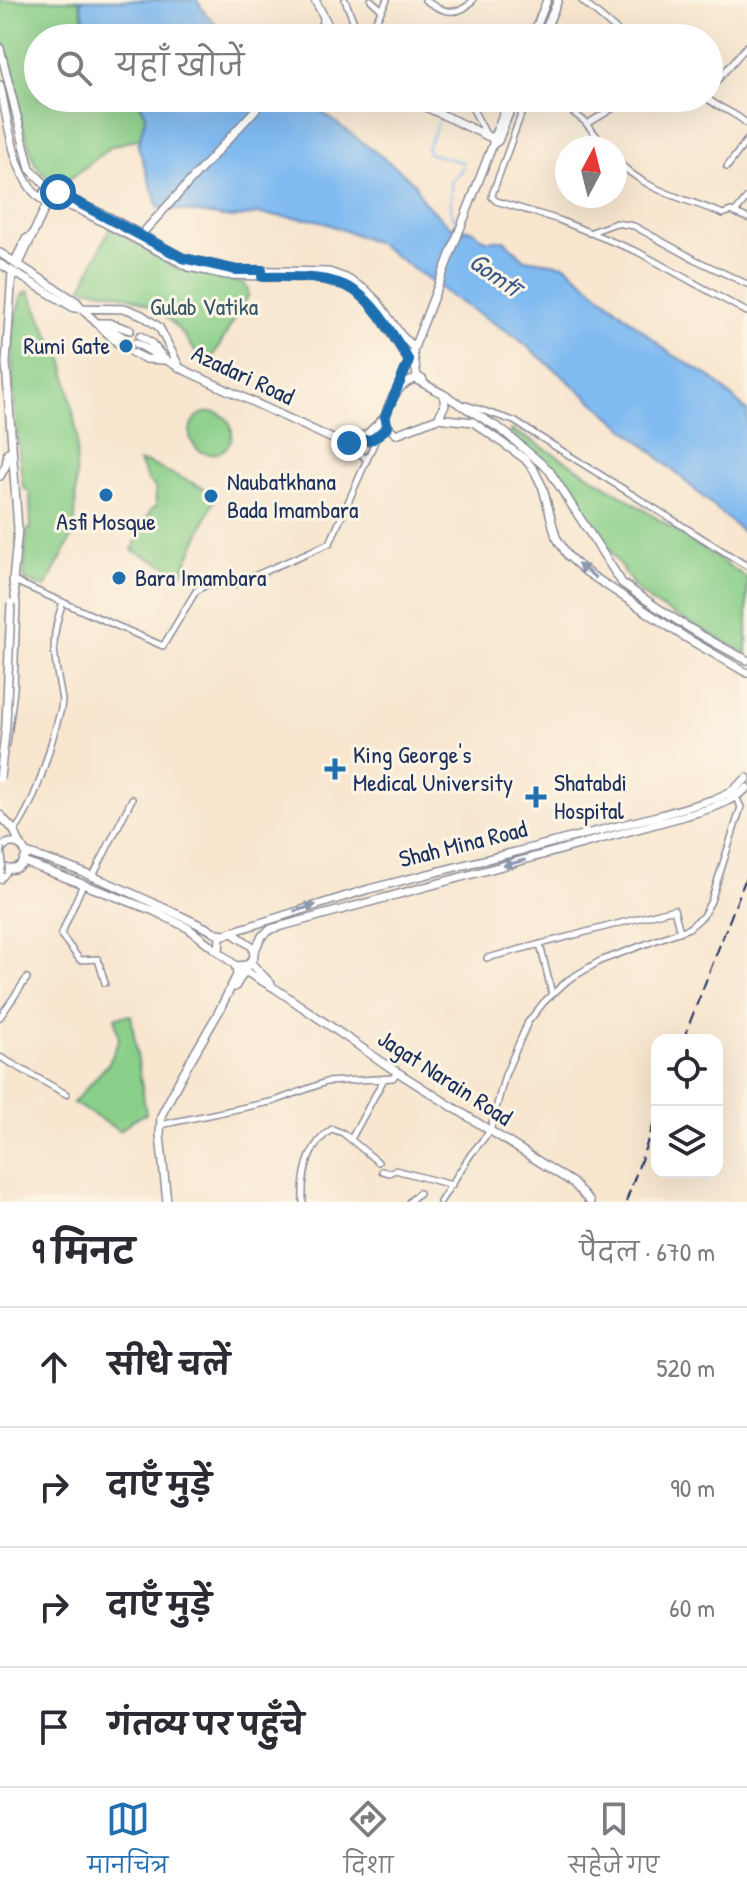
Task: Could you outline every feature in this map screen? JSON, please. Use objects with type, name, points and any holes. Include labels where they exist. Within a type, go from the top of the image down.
[{"type":"main road","points":[[315,0],[324,24]]},
{"type":"main road","points":[[538,24],[547,0]]},
{"type":"main road","points":[[548,24],[558,0]]},
{"type":"main road","points":[[323,19],[324,24]]},
{"type":"main road","points":[[0,48],[30,169],[59,198],[189,267],[226,275],[329,272],[366,290],[413,349],[417,376],[502,430],[539,460],[555,479],[622,583],[638,597],[747,660]]},
{"type":"main road","points":[[0,85],[20,169],[34,195],[53,205],[59,198]]},
{"type":"main road","points":[[138,238],[253,112]]},
{"type":"main road","points":[[436,112],[493,140]]},
{"type":"main road","points":[[336,439],[366,435],[385,417],[506,112]]},
{"type":"main road","points":[[0,775],[18,529],[3,370],[9,295],[15,267],[45,203],[43,194],[50,189]]},
{"type":"main road","points":[[0,253],[23,279],[74,308],[127,309],[142,315],[159,327],[180,368]]},
{"type":"main road","points":[[0,264],[15,267],[77,302],[99,323],[123,337]]},
{"type":"main road","points":[[262,274],[313,277],[354,288],[381,318],[409,361]]},
{"type":"main road","points":[[9,295],[23,279]]},
{"type":"main road","points":[[99,323],[130,330]]},
{"type":"main road","points":[[99,323],[122,347]]},
{"type":"main road","points":[[138,340],[151,343],[166,360]]},
{"type":"main road","name":"Azadari Road","points":[[133,353],[151,360],[166,360],[349,443]]},
{"type":"main road","points":[[398,389],[411,380],[423,380]]},
{"type":"main road","points":[[438,418],[445,405],[443,394]]},
{"type":"main road","points":[[385,417],[388,427],[396,434],[438,418],[473,422],[489,432],[525,459],[534,470],[543,488],[556,537],[568,556],[683,636],[747,673]]},
{"type":"main road","points":[[349,443],[377,437],[388,427]]},
{"type":"main road","points":[[0,476],[6,465],[10,443]]},
{"type":"main road","points":[[543,488],[555,479]]},
{"type":"main road","points":[[0,775],[10,731],[13,690],[16,603],[13,581]]},
{"type":"main road","points":[[616,592],[622,583]]},
{"type":"main road","name":"Shah Mina Road","points":[[228,933],[331,900],[735,794],[747,778]]},
{"type":"main road","name":"Shah Mina Road","points":[[254,952],[262,936],[271,929],[706,809],[747,788]]},
{"type":"main road","points":[[0,815],[14,832],[24,853],[92,877],[133,898],[188,928],[236,966],[242,967],[250,962]]},
{"type":"main road","points":[[561,840],[564,850]]},
{"type":"main road","points":[[3,874],[0,849],[6,844],[83,883],[133,898],[217,933],[228,933],[249,942],[254,952],[250,962],[161,1116],[167,1202]]},
{"type":"main road","points":[[3,874],[18,869],[24,853]]},
{"type":"main road","points":[[480,861],[483,871]]},
{"type":"main road","points":[[0,863],[3,874]]},
{"type":"main road","points":[[428,874],[432,885]]},
{"type":"main road","points":[[331,900],[335,912]]},
{"type":"main road","points":[[219,952],[218,942],[228,933]]},
{"type":"main road","name":"Jagat Narain Road","points":[[250,962],[276,989]]},
{"type":"main road","points":[[219,1011],[237,975],[236,966]]},
{"type":"main road","name":"Jagat Narain Road","points":[[236,966],[573,1183],[590,1202]]},
{"type":"street","points":[[345,0],[355,24]]},
{"type":"street","points":[[371,0],[382,10]]},
{"type":"street","points":[[374,24],[387,0]]},
{"type":"street","points":[[425,0],[451,13],[464,10],[473,0]]},
{"type":"street","points":[[581,0],[609,24]]},
{"type":"street","points":[[723,74],[747,46]]},
{"type":"street","points":[[723,108],[736,113],[747,124]]},
{"type":"street","points":[[476,112],[493,140]]},
{"type":"street","points":[[522,112],[492,197],[504,205],[559,220],[638,252],[747,312]]},
{"type":"street","points":[[572,112],[597,136]]},
{"type":"street","points":[[587,124],[606,112]]},
{"type":"street","points":[[727,167],[747,140]]},
{"type":"street","points":[[627,170],[637,180],[654,189],[723,214],[731,211],[747,218]]},
{"type":"street","points":[[735,213],[747,198]]},
{"type":"street","points":[[589,233],[616,223],[634,226],[747,284]]},
{"type":"street","points":[[457,402],[514,421],[747,566]]},
{"type":"street","points":[[13,581],[163,646],[196,591],[206,585],[233,585],[330,543],[377,437]]},
{"type":"street","points":[[349,443],[367,460]]},
{"type":"street","points":[[14,832],[24,818],[61,709],[52,644],[63,602]]},
{"type":"street","points":[[440,1202],[490,1131],[505,1075],[518,1042],[528,1022],[552,994],[568,980],[600,961],[680,932],[703,916],[711,901],[741,807],[735,794]]},
{"type":"street","points":[[92,877],[132,799]]},
{"type":"street","points":[[83,883],[61,935],[80,960],[98,959],[105,983]]},
{"type":"street","points":[[487,958],[674,909],[680,932]]},
{"type":"street","points":[[540,944],[552,994]]},
{"type":"street","points":[[0,1017],[27,978]]},
{"type":"street","points":[[0,1057],[66,1094]]},
{"type":"street","points":[[160,1125],[275,1101],[326,1082],[393,1078],[397,1072]]},
{"type":"street","points":[[351,1139],[384,1078]]},
{"type":"street","points":[[303,1202],[303,1171],[314,1146],[332,1129],[351,1139],[378,1162]]},
{"type":"street","points":[[382,1171],[389,1173],[395,1170],[452,1185]]},
{"type":"street","points":[[409,1202],[419,1193]]},
{"type":"green space","points":[[0,0],[79,0],[84,24],[24,24],[24,112],[143,112],[140,138],[112,146],[61,186],[48,180],[35,164],[20,118],[0,28]]},
{"type":"green space","name":"Gulab Vatika","points":[[110,227],[173,267],[242,283],[248,289],[248,296],[210,362],[196,352],[171,321],[148,305],[124,295],[82,288]]},
{"type":"green space","points":[[29,291],[64,362],[77,435],[75,523],[69,543],[45,588],[24,579],[27,530],[31,529],[30,493],[23,487],[13,388],[13,335],[23,294]]},
{"type":"green space","points":[[211,412],[226,418],[232,433],[226,448],[211,454],[196,448],[190,433],[196,418]]},
{"type":"green space","points":[[512,430],[602,483],[747,578],[747,654],[651,602],[635,588],[563,480],[509,432]]},
{"type":"green space","points":[[139,462],[148,463],[217,494],[182,573],[132,550],[151,509],[156,506],[155,487],[148,481]]},
{"type":"green space","points":[[131,1015],[146,1114],[120,1131],[73,1103],[109,1063],[119,1040],[115,1017]]},
{"type":"water","points":[[80,0],[197,0],[216,24],[85,24]]},
{"type":"water","name":"Gomtī","points":[[145,112],[322,112],[401,171],[415,184],[423,201],[451,227],[471,230],[486,240],[504,240],[524,259],[565,265],[667,351],[712,378],[747,411],[747,536],[516,337],[458,301],[377,243],[317,220],[258,214],[231,218],[158,207],[138,146]]},
{"type":"waterway","points":[[439,122],[427,147],[428,153],[462,162],[462,169],[451,182],[451,211],[458,228]]},
{"type":"railway","points":[[685,1034],[747,875]]},
{"type":"railway","points":[[626,1202],[651,1132]]},
{"type":"place","name":"Rumi Gate","points":[[126,346]]},
{"type":"place","name":"Asfi Mosque","points":[[106,495]]},
{"type":"place","name":"Naubatkhana Bada Imambara","points":[[211,496]]},
{"type":"place","name":"Bara Imambara","points":[[119,578]]},
{"type":"place","name":"King George's Medical University","points":[[335,769]]},
{"type":"place","name":"Shatabdi Hospital","points":[[536,797]]},
{"type":"route","points":[[58,192],[183,258],[216,267],[262,270],[262,277],[331,280],[354,288],[365,297],[409,361],[385,417],[388,427],[373,439],[349,443]]}]
